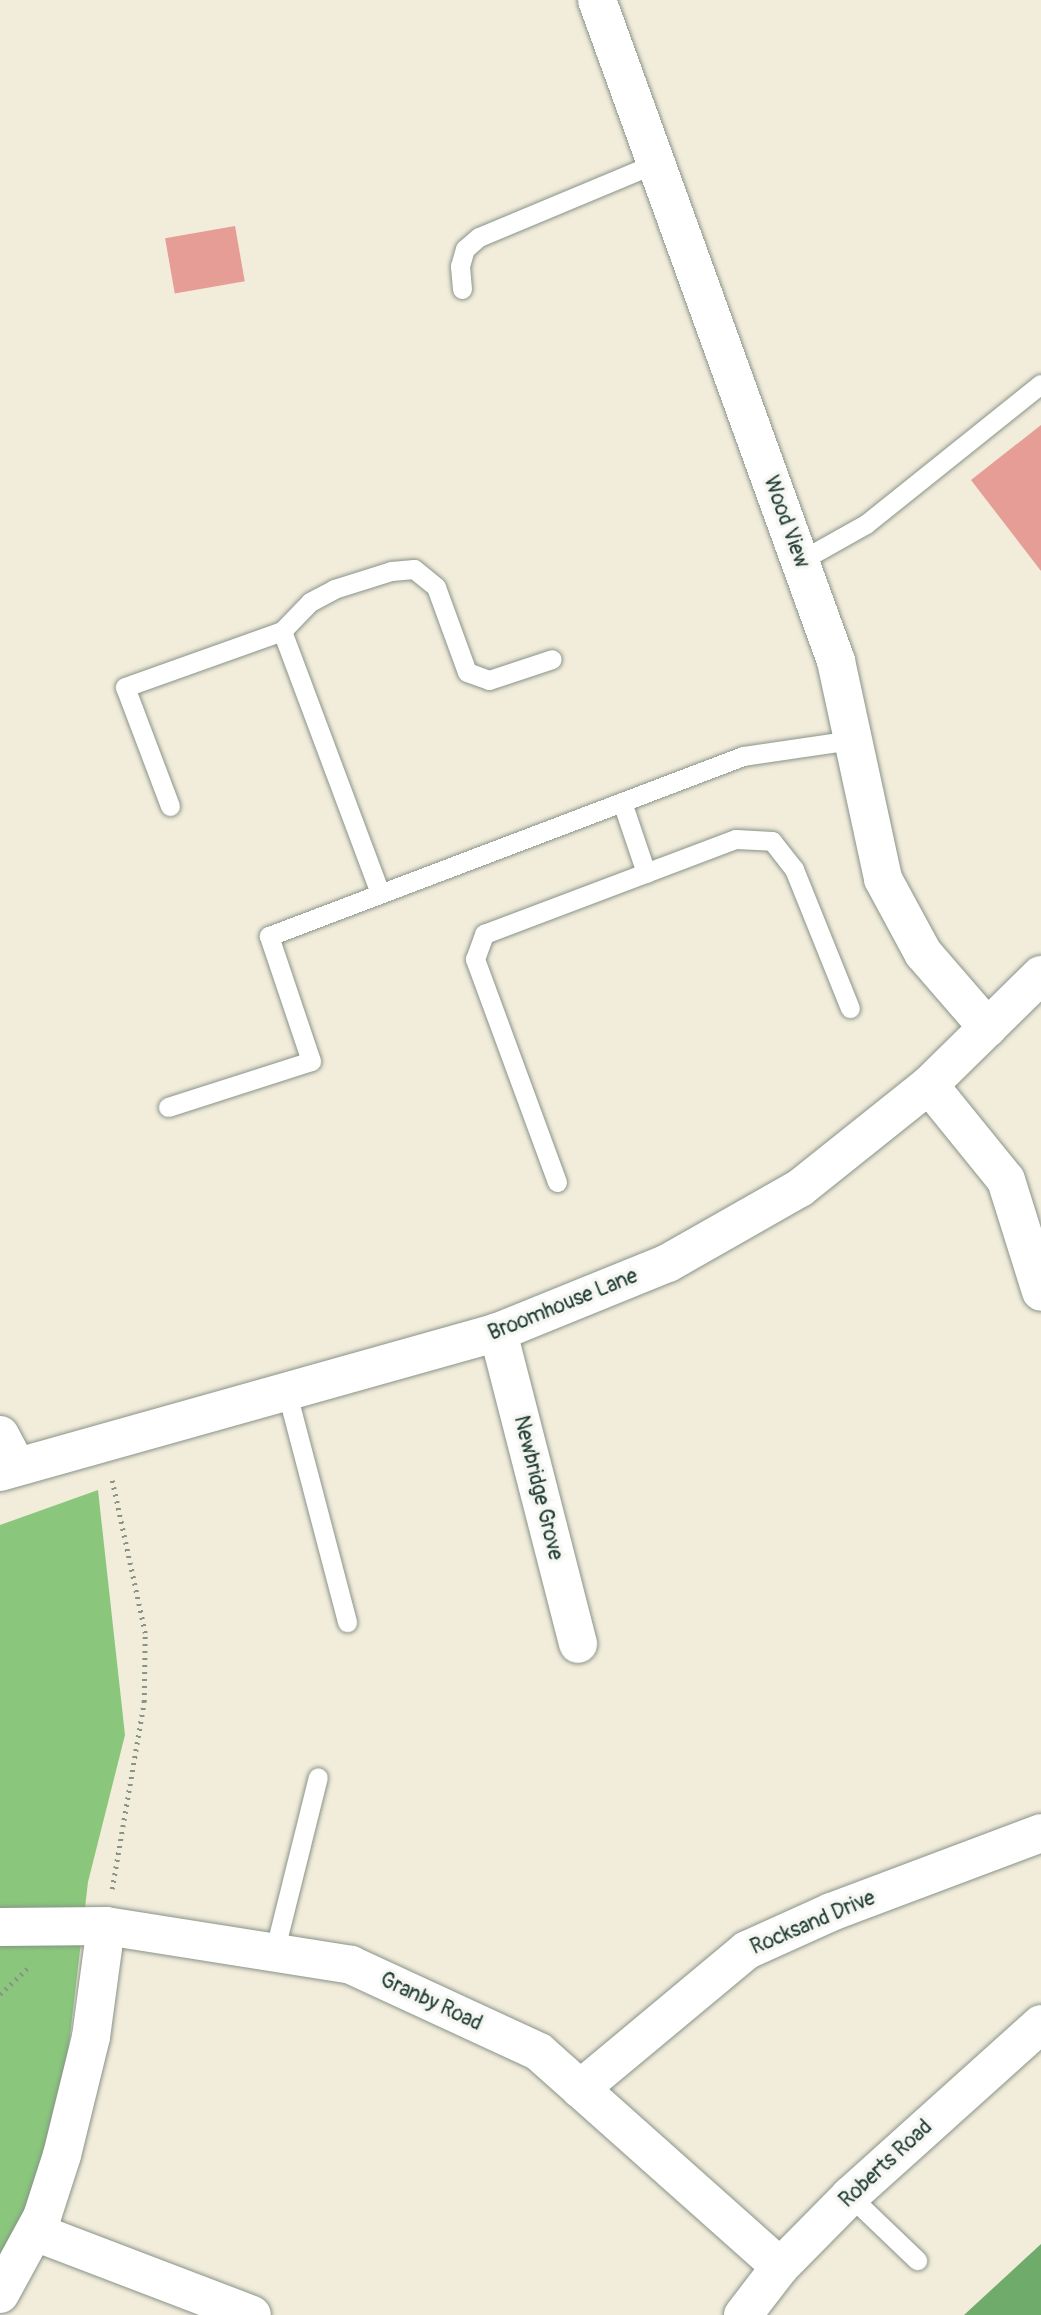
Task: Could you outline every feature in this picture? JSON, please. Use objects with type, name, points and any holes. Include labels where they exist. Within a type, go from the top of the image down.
[{"type":"street","name":"Wood View","points":[[597,0],[836,661],[883,879],[923,953],[989,1028]]},
{"type":"street","name":"Broomhouse Lane","points":[[6,1458],[103,1443],[498,1332],[668,1263],[800,1188],[929,1085],[1041,975]]},
{"type":"street","points":[[929,1085],[1006,1180],[1041,1292]]},
{"type":"street","name":"Newbridge Grove","points":[[498,1332],[578,1644]]},
{"type":"street","name":"Rocksand Drive","points":[[580,2089],[747,1950],[831,1912],[1041,1833]]},
{"type":"street","points":[[0,2294],[34,2232],[79,2092],[106,1926]]},
{"type":"street","name":"Granby Road","points":[[0,1927],[106,1926],[351,1965],[539,2052],[780,2267]]},
{"type":"street","name":"Roberts Road","points":[[743,2315],[780,2267],[850,2196],[1041,2024]]},
{"type":"street","points":[[34,2232],[252,2315]]},
{"type":"lane","points":[[462,289],[460,266],[465,249],[479,237],[656,163]]},
{"type":"lane","points":[[800,561],[866,524],[1041,384]]},
{"type":"lane","points":[[170,806],[125,687],[282,631],[310,601],[334,589],[391,571],[414,569],[436,587],[467,672],[489,680],[552,659]]},
{"type":"lane","points":[[282,631],[380,893]]},
{"type":"lane","points":[[169,1107],[311,1061],[269,936],[743,756],[852,740]]},
{"type":"lane","points":[[622,802],[646,873]]},
{"type":"lane","points":[[557,1182],[475,959],[484,934],[736,839],[772,841],[794,869],[850,1007]]},
{"type":"lane","points":[[286,1393],[347,1622]]},
{"type":"lane","points":[[274,1953],[318,1777]]},
{"type":"lane","points":[[850,2196],[917,2260]]},
{"type":"path","points":[[103,1443],[145,1633],[144,1702],[106,1926]]},
{"type":"green space","points":[[98,1490],[125,1735],[88,1882],[64,2087],[26,2228],[0,2267],[0,1525]]},
{"type":"green space","points":[[1041,2244],[1041,2315],[964,2315]]},
{"type":"building","points":[[235,226],[245,281],[175,293],[165,238]]},
{"type":"building","points":[[1041,425],[1041,571],[971,480]]}]
